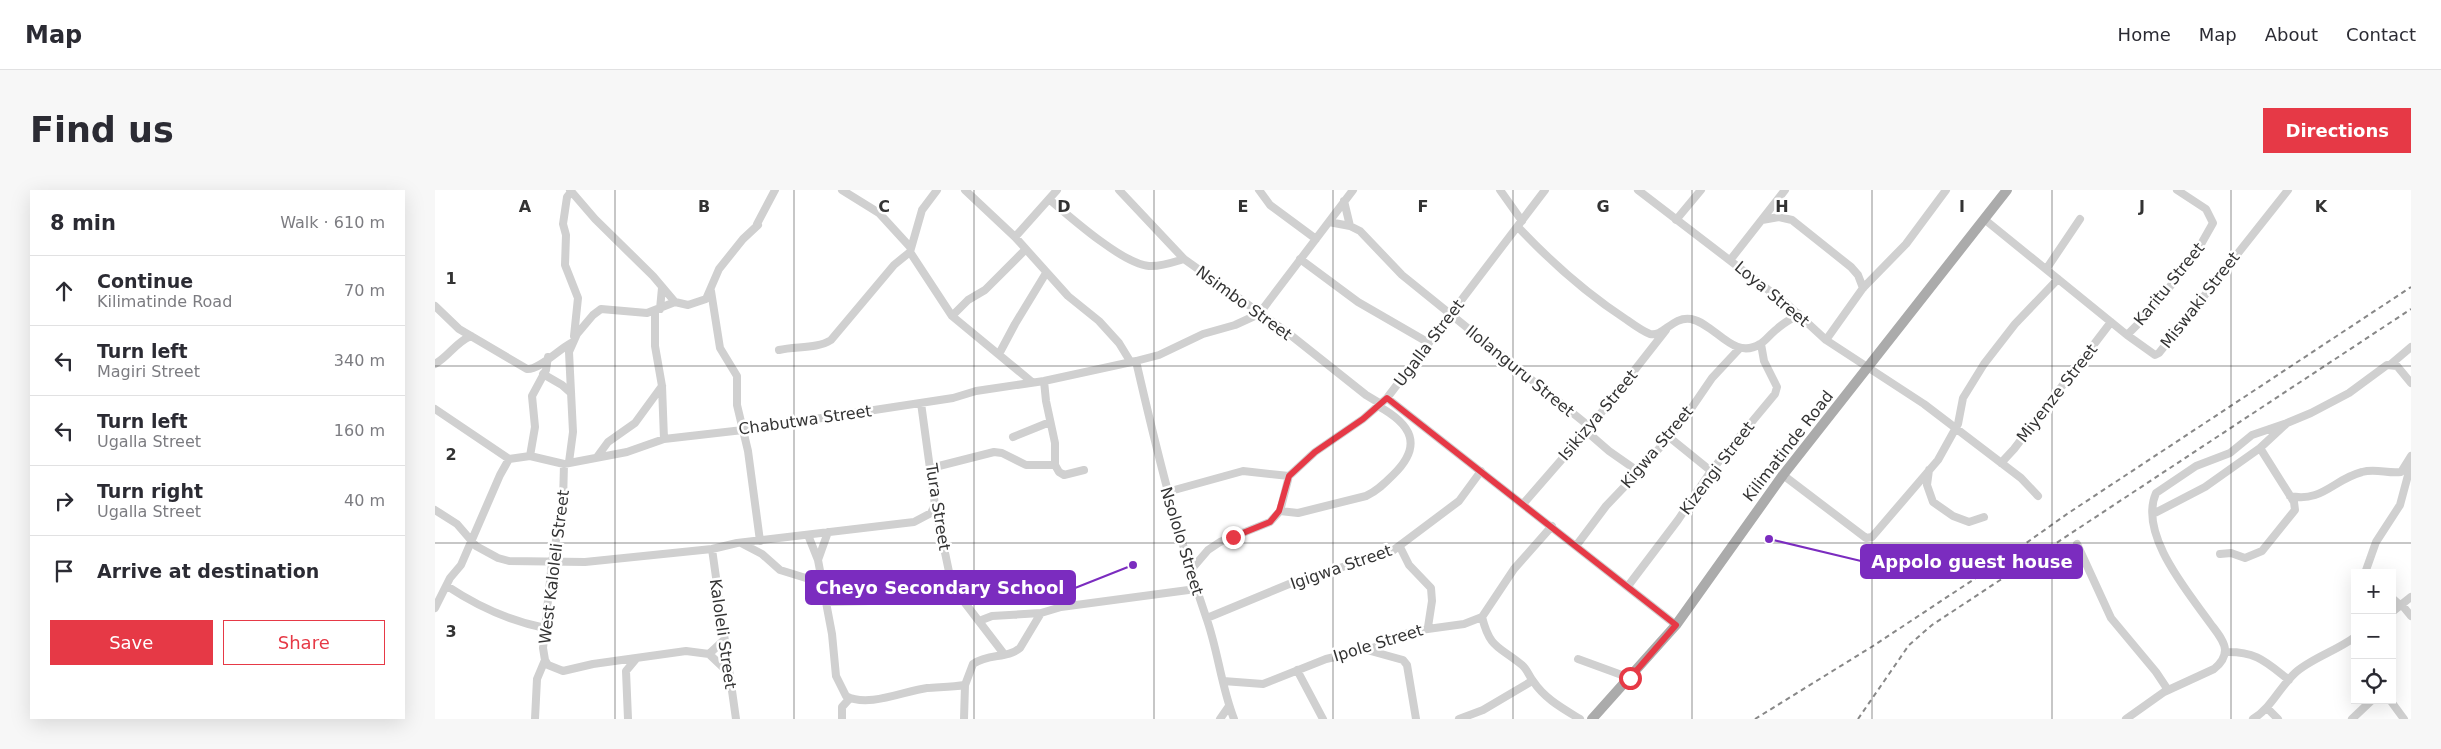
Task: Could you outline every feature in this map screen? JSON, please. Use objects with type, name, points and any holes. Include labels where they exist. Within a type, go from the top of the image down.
[{"type":"main road","name":"Kilimatinde Road","points":[[1593,719],[1676,625],[1783,475],[2007,190]]},
{"type":"street","name":"West Kaloleli Street","points":[[583,190],[567,197],[563,224],[566,242],[565,265],[578,298],[569,363],[573,432],[552,562],[545,628],[545,660],[557,670],[563,671],[612,661],[686,651],[709,654]]},
{"type":"street","points":[[573,193],[595,219],[653,276],[675,302],[683,305],[695,304],[706,299],[724,263],[757,225],[775,190]]},
{"type":"street","points":[[842,190],[879,213],[911,250],[952,316],[1032,382]]},
{"type":"street","points":[[779,350],[796,346],[823,346],[831,340],[894,265],[911,250],[922,210],[926,201],[937,190]]},
{"type":"street","name":"Nsololo Street","points":[[965,190],[1015,237],[1046,274],[1068,296],[1099,321],[1133,361],[1167,492],[1190,571],[1207,618],[1234,719]]},
{"type":"street","points":[[1015,237],[1057,190]]},
{"type":"street","name":"Nsimbo Street","points":[[1119,190],[1184,259],[1287,333],[1366,395],[1382,403]]},
{"type":"street","points":[[1259,190],[1270,205],[1316,239]]},
{"type":"street","points":[[1259,314],[1353,190]]},
{"type":"street","points":[[1500,190],[1520,224],[1543,253],[1611,310],[1650,334],[1659,333],[1678,319],[1694,320],[1712,328],[1739,349],[1753,348],[1761,344],[1777,328],[1799,314]]},
{"type":"street","name":"Ugalla Street","points":[[1289,476],[1315,452],[1348,430],[1382,403],[1545,190]]},
{"type":"street","name":"Loya Street","points":[[1638,190],[1731,259],[1799,314],[1826,340],[1924,404],[2001,462],[2030,486],[2038,496]]},
{"type":"street","points":[[1676,220],[1701,190]]},
{"type":"street","points":[[1731,259],[1785,190]]},
{"type":"street","points":[[1826,340],[1863,288],[1906,244],[1946,190]]},
{"type":"street","name":"Karitu Street","points":[[2127,335],[2151,311],[2197,253],[2213,223],[2206,209],[2177,190]]},
{"type":"street","name":"Miswaki Street","points":[[1984,219],[2152,354],[2159,353],[2288,190]]},
{"type":"street","points":[[1049,199],[1085,229],[1139,264],[1151,266],[1184,259]]},
{"type":"street","points":[[1329,222],[1350,226],[1344,200]]},
{"type":"street","points":[[1762,220],[1779,217],[1792,220],[1851,267],[1858,275],[1863,288]]},
{"type":"street","points":[[2047,268],[2080,219]]},
{"type":"street","name":"Ilolanguru Street","points":[[1350,226],[1371,240],[1403,275],[1588,429],[1609,451],[1639,472]]},
{"type":"street","points":[[952,316],[968,300],[985,290],[1025,250]]},
{"type":"street","points":[[1300,260],[1366,308],[1429,343]]},
{"type":"street","points":[[999,354],[1046,274]]},
{"type":"street","points":[[1783,475],[1869,539],[1877,534],[1938,460],[1955,429],[1963,398],[1984,364],[2015,324],[2058,279]]},
{"type":"street","points":[[662,288],[658,310],[656,360],[662,386],[664,439]]},
{"type":"street","points":[[711,291],[720,348],[723,356],[732,365],[737,376],[737,405],[743,430],[760,541]]},
{"type":"street","points":[[435,306],[459,329],[527,369],[533,370],[572,341],[593,315],[601,309],[616,308],[647,313],[675,302]]},
{"type":"street","name":"Chabutwa Street","points":[[509,459],[530,456],[567,463],[627,452],[664,439],[743,430],[921,403],[953,398],[976,391],[1044,381],[1159,355],[1203,334],[1235,325],[1259,314]]},
{"type":"street","name":"Miyenze Street","points":[[2001,462],[2014,449],[2111,322]]},
{"type":"street","name":"Isikizya Street","points":[[1523,504],[1588,429],[1660,339],[1669,324]]},
{"type":"street","points":[[435,364],[447,356],[461,341],[471,336]]},
{"type":"street","name":"Kizengi Street","points":[[1628,586],[1678,520],[1711,471],[1775,394],[1777,386],[1764,361],[1761,344]]},
{"type":"street","points":[[2127,719],[2168,690],[2214,669],[2219,665],[2225,652],[2225,648],[2215,631],[2159,547],[2153,514],[2153,499],[2159,489],[2196,466],[2229,453],[2251,434],[2287,423],[2344,396],[2391,364],[2411,347]]},
{"type":"street","name":"Kigwa Street","points":[[1576,546],[1606,506],[1639,472],[1669,436],[1712,378],[1739,349]]},
{"type":"street","points":[[530,456],[535,427],[531,402],[548,357]]},
{"type":"street","points":[[2391,364],[2401,369],[2411,384]]},
{"type":"street","points":[[543,374],[562,385],[571,393]]},
{"type":"street","points":[[1044,381],[1055,443],[1055,465],[1059,472],[1064,475],[1084,470]]},
{"type":"street","points":[[597,457],[609,442],[635,423],[662,386]]},
{"type":"street","name":"Tura Street","points":[[921,403],[935,505],[952,586],[1004,654]]},
{"type":"street","points":[[1382,403],[1481,471],[1676,625]]},
{"type":"street","points":[[1279,511],[1298,513],[1366,496],[1374,492],[1402,466],[1410,453],[1409,431],[1382,403]]},
{"type":"street","points":[[435,409],[509,459],[470,539],[461,565],[450,578],[435,608]]},
{"type":"street","points":[[1013,437],[1050,422]]},
{"type":"street","points":[[2153,514],[2197,491],[2260,448],[2287,423]]},
{"type":"street","points":[[1669,436],[1711,471]]},
{"type":"street","points":[[2220,554],[2231,553],[2245,558],[2262,551],[2295,510],[2294,502],[2260,448]]},
{"type":"street","points":[[931,468],[994,452],[1002,453],[1026,466],[1055,465]]},
{"type":"street","points":[[2290,496],[2307,498],[2319,495],[2344,479],[2362,472],[2381,470],[2401,472],[2411,456]]},
{"type":"street","points":[[2366,569],[2371,550],[2400,505],[2411,464]]},
{"type":"street","points":[[1929,470],[1927,485],[1933,502],[1953,516],[1969,522],[1984,517]]},
{"type":"street","points":[[1167,492],[1243,471],[1289,476],[1279,511],[1270,522],[1220,542],[1208,550],[1190,571]]},
{"type":"street","name":"Igigwa Street","points":[[1207,618],[1294,582],[1385,556],[1400,547],[1459,501],[1481,471]]},
{"type":"street","points":[[435,510],[457,524],[476,546],[498,558],[509,561],[585,562],[712,549],[741,543],[914,522],[931,513],[935,505]]},
{"type":"street","points":[[1552,526],[1514,569],[1481,617],[1487,638],[1524,666],[1533,681],[1555,705],[1580,719]]},
{"type":"street","points":[[818,560],[829,532]]},
{"type":"street","points":[[807,535],[818,560],[832,634],[836,676],[846,696],[850,698],[880,699],[929,688],[944,689],[965,686]]},
{"type":"street","points":[[741,543],[761,554],[780,570],[822,583]]},
{"type":"street","points":[[2077,544],[2111,618],[2156,672],[2168,690]]},
{"type":"street","points":[[1400,547],[1409,565],[1431,588],[1432,601],[1428,627]]},
{"type":"street","name":"Kaloleli Street","points":[[712,549],[736,719]]},
{"type":"street","points":[[447,586],[470,602],[503,616],[545,628]]},
{"type":"street","points":[[825,602],[871,600],[952,586]]},
{"type":"street","points":[[979,621],[991,616],[1041,613],[1061,608],[1196,589]]},
{"type":"street","points":[[2396,609],[2411,597]]},
{"type":"street","points":[[2396,601],[2411,616]]},
{"type":"street","points":[[964,719],[965,686],[973,664],[981,658],[1011,654],[1020,648],[1041,613]]},
{"type":"street","name":"Ipole Street","points":[[1223,681],[1263,684],[1326,659],[1366,649],[1413,630],[1464,624],[1481,617]]},
{"type":"street","points":[[724,640],[709,654],[729,674]]},
{"type":"street","points":[[2253,719],[2267,708],[2295,673],[2351,641]]},
{"type":"street","points":[[1366,649],[1403,660],[1407,665],[1416,719]]},
{"type":"street","points":[[2225,652],[2247,652],[2256,656],[2289,680]]},
{"type":"street","points":[[628,719],[626,671],[636,659]]},
{"type":"street","points":[[1578,659],[1630,678]]},
{"type":"street","points":[[535,719],[537,678],[545,660]]},
{"type":"street","points":[[612,661],[626,671]]},
{"type":"street","points":[[1297,670],[1323,719]]},
{"type":"street","points":[[1459,719],[1483,710],[1533,681]]},
{"type":"street","points":[[841,719],[842,707],[850,698]]},
{"type":"street","points":[[2352,719],[2368,704]]},
{"type":"street","points":[[2393,704],[2404,719]]},
{"type":"street","points":[[1220,719],[1229,706]]},
{"type":"street","points":[[2267,708],[2278,719]]},
{"type":"railway","points":[[1755,719],[1873,646],[1991,568],[2067,514],[2411,287]]},
{"type":"railway","points":[[1858,719],[1909,645],[1932,625],[2411,309]]},
{"type":"place","name":"Appolo guest house","points":[[1769,539]]},
{"type":"place","name":"Cheyo Secondary School","points":[[1133,565]]},
{"type":"route","points":[[1233,537],[1270,522],[1277,515],[1283,502],[1289,476],[1303,461],[1363,419],[1387,398],[1676,625],[1630,678]]}]
